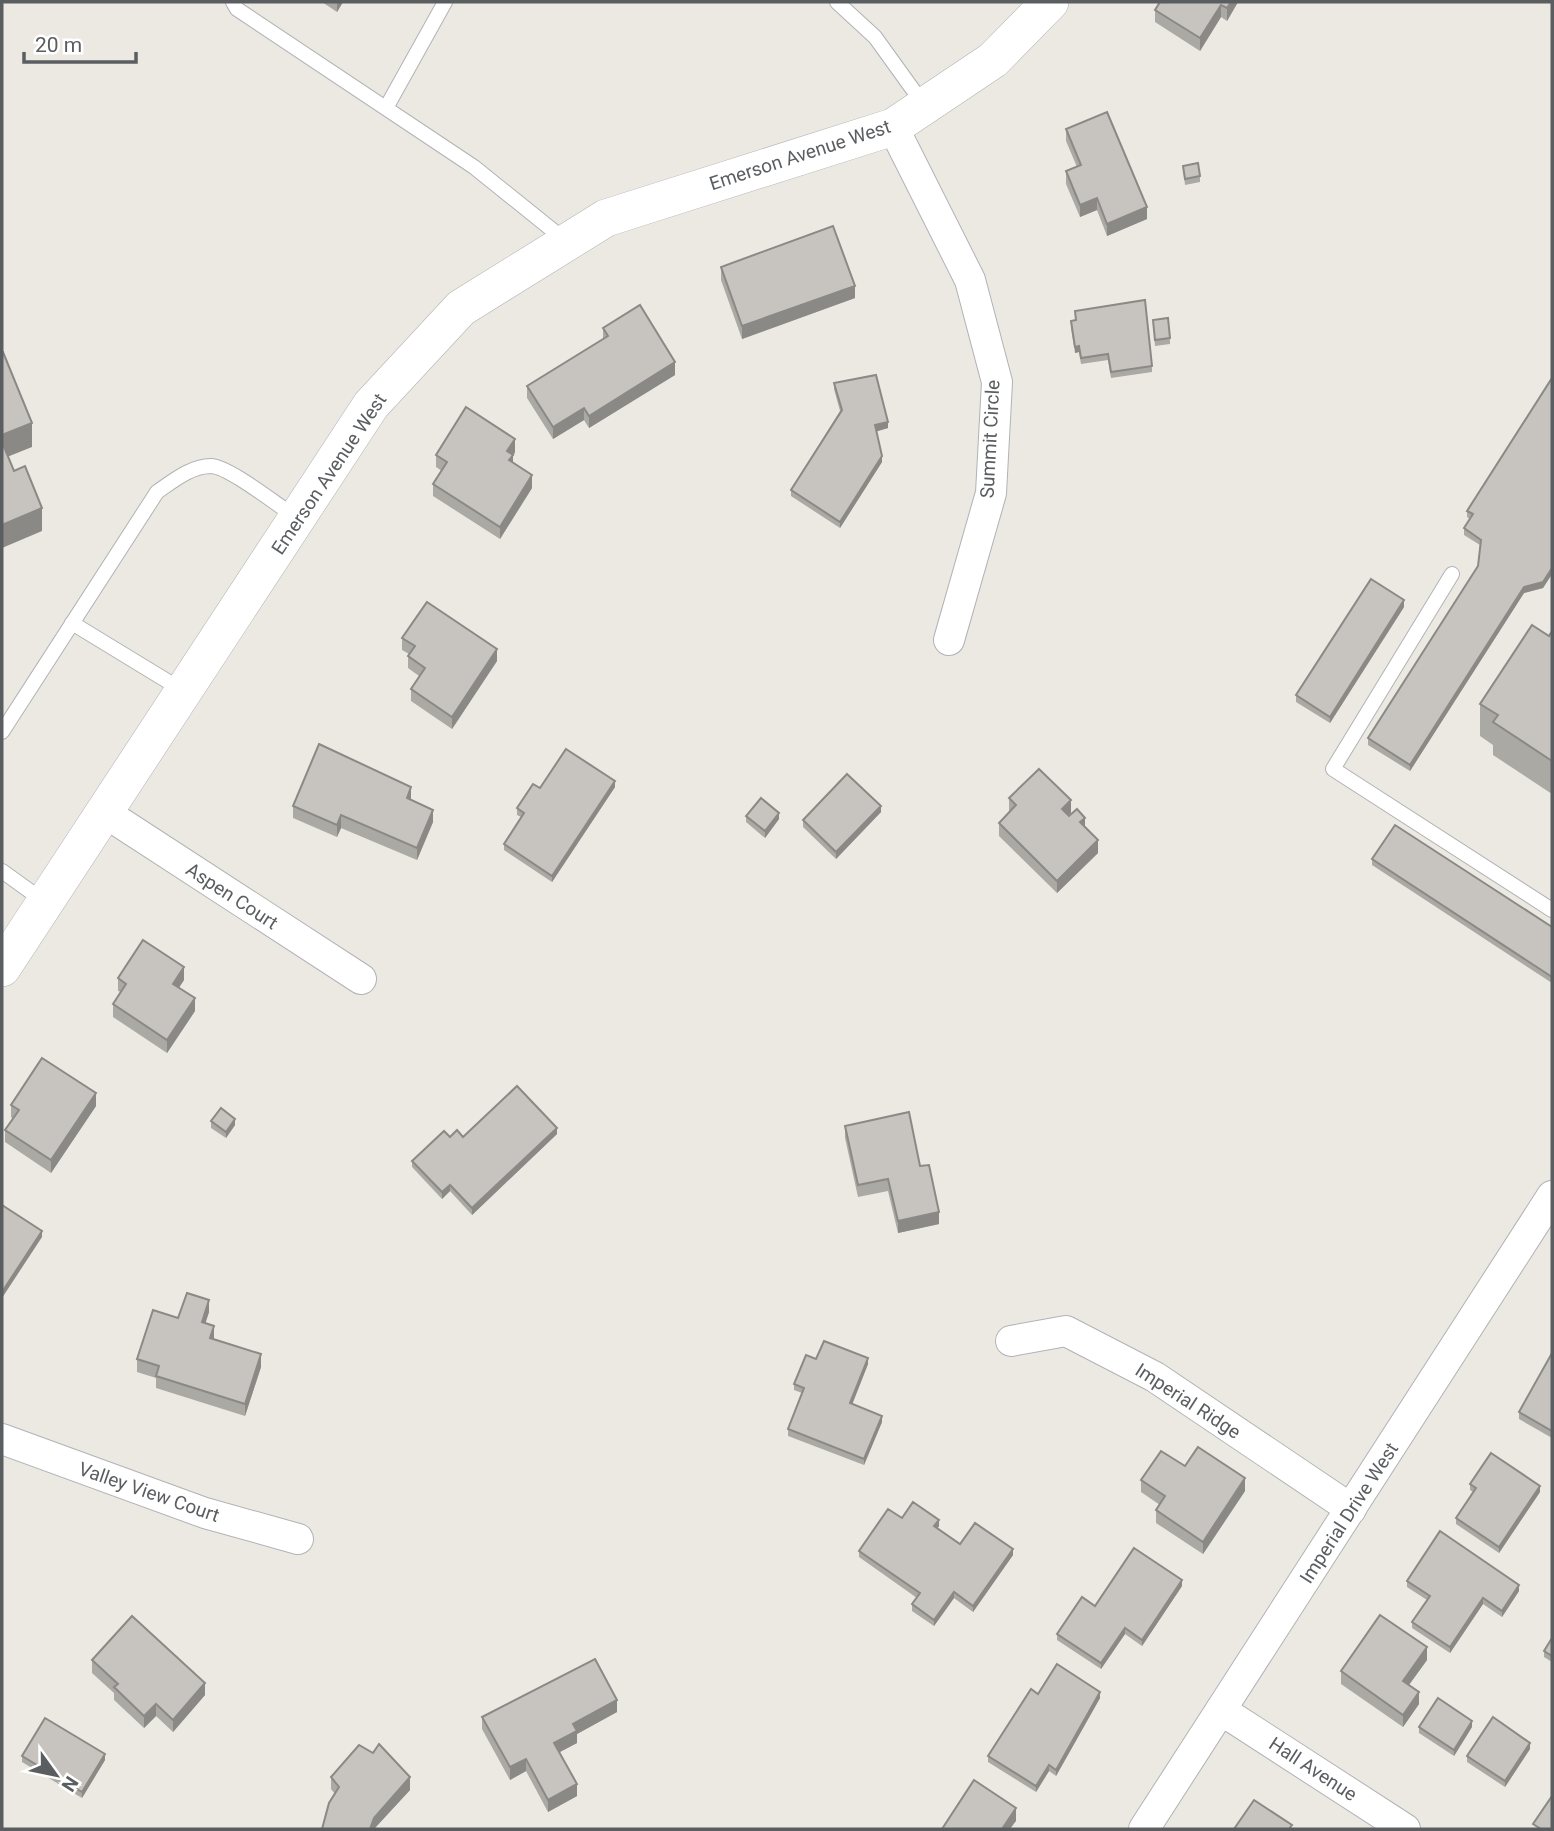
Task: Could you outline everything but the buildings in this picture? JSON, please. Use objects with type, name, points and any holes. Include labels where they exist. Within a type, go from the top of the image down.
[{"type":"street","name":"Emerson Avenue West","points":[[2,968],[371,405],[461,308],[606,218],[893,127],[993,60],[1050,2]]},
{"type":"street","name":"Summit Circle","points":[[893,127],[970,279],[997,382],[991,494],[949,640]]},
{"type":"street","name":"Aspen Court","points":[[104,812],[360,979]]},
{"type":"street","name":"Imperial Drive West","points":[[1144,1829],[1552,1196]]},
{"type":"street","name":"Imperial Ridge","points":[[1011,1341],[1066,1331],[1155,1377],[1352,1509]]},
{"type":"street","name":"Valley View Court","points":[[2,1439],[205,1513],[298,1539]]},
{"type":"street","name":"Hall Avenue","points":[[1221,1710],[1405,1829]]},
{"type":"lane","points":[[233,2],[237,9],[474,167],[567,242]]},
{"type":"lane","points":[[386,108],[445,2]]},
{"type":"lane","points":[[837,2],[874,37],[925,106]]},
{"type":"lane","points":[[2,732],[157,492],[186,472],[212,466],[237,477],[297,518]]},
{"type":"lane","points":[[1452,574],[1333,769],[1552,911]]},
{"type":"lane","points":[[72,623],[183,691]]},
{"type":"lane","points":[[2,871],[45,902]]}]
